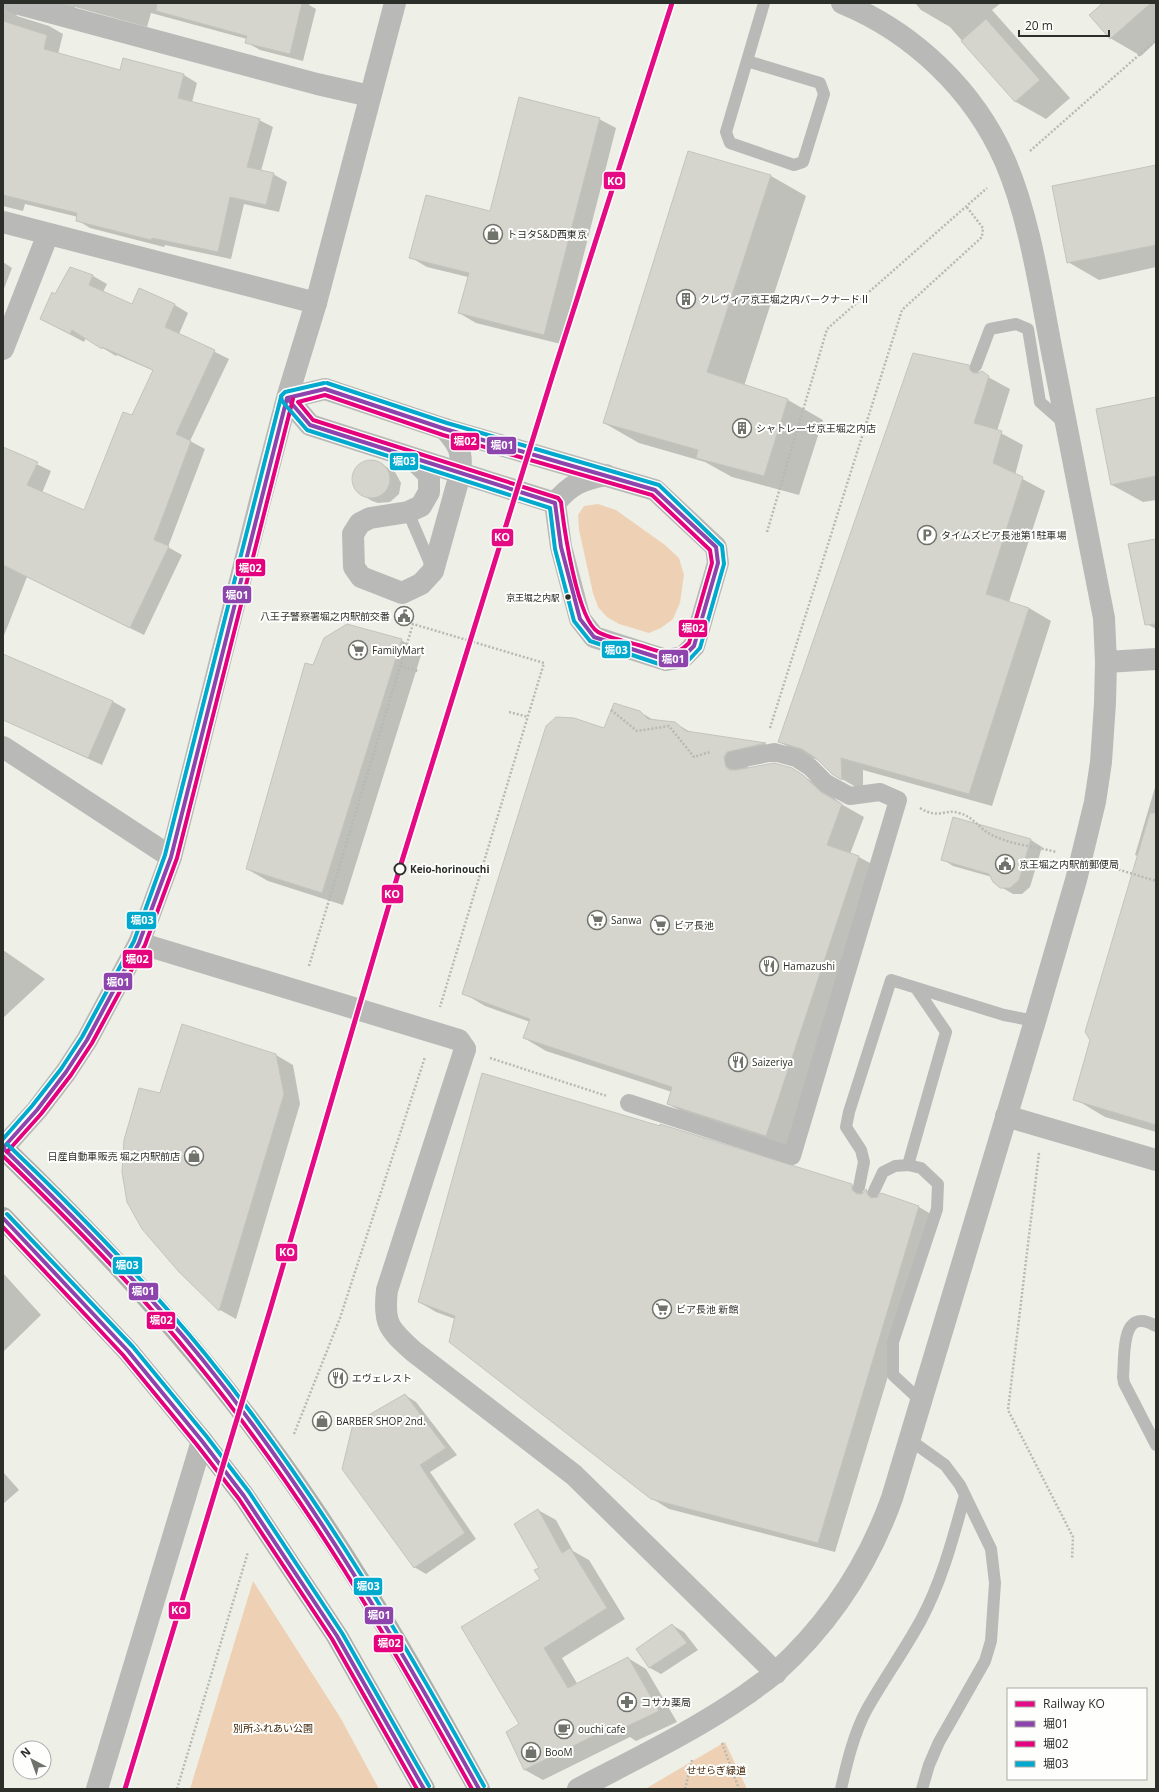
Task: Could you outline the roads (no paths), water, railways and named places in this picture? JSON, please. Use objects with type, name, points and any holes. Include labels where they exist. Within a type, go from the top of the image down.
[{"type":"main road","points":[[3,1148],[62,1206],[168,1318],[228,1391],[310,1504],[353,1570],[416,1676],[479,1789]]},
{"type":"main road","points":[[3,1218],[128,1351],[202,1441],[244,1496],[322,1613],[424,1789]]},
{"type":"street","points":[[14,3],[317,84],[370,96]]},
{"type":"street","points":[[3,1148],[37,1110],[66,1072],[87,1040],[139,943],[171,857],[287,398],[316,304],[395,3]]},
{"type":"street","points":[[578,1789],[727,1708],[776,1673],[815,1632],[843,1597],[857,1574],[883,1523],[910,1440],[1076,880],[1095,802],[1101,755],[1106,662],[1104,618],[1025,220],[1005,161],[993,138],[962,92],[919,48],[894,30],[857,9],[842,3]]},
{"type":"street","points":[[3,222],[316,304]]},
{"type":"street","points":[[3,349],[48,234]]},
{"type":"street","points":[[287,398],[325,389],[445,429],[606,475],[655,490],[716,547],[718,563],[694,646],[682,657],[666,660],[594,637],[580,619],[561,547],[555,504],[566,490],[576,483],[606,475]]},
{"type":"street","points":[[287,398],[310,425],[555,504]]},
{"type":"street","points":[[413,459],[429,475],[429,492],[421,506],[408,512],[370,518],[360,523],[353,534],[354,567],[361,577],[402,593],[421,584],[433,571],[460,474],[462,460],[458,444],[445,429]]},
{"type":"street","points":[[1106,662],[1156,659]]},
{"type":"street","points":[[3,747],[171,857]]},
{"type":"street","points":[[629,1103],[792,1156],[898,800],[880,792],[850,796],[826,782],[810,767],[796,758],[774,752],[762,753],[734,760]]},
{"type":"street","points":[[139,943],[459,1040],[465,1049],[387,1290],[385,1311],[392,1332],[414,1351],[574,1475],[776,1673]]},
{"type":"street","points":[[1006,1116],[1156,1160]]},
{"type":"street","points":[[97,1789],[202,1441]]},
{"type":"lane","points":[[747,61],[820,83],[824,94],[804,162],[794,165],[730,143],[726,132],[764,3]]},
{"type":"lane","points":[[976,366],[990,329],[1016,324],[1028,329],[1040,402],[1067,427]]},
{"type":"lane","points":[[408,512],[433,571]]},
{"type":"lane","points":[[859,1187],[864,1162],[861,1150],[846,1127],[849,1112],[891,980],[1004,1015],[1035,1021]]},
{"type":"lane","points":[[908,1165],[946,1032],[916,988]]},
{"type":"lane","points":[[874,1191],[883,1172],[895,1166],[908,1165],[921,1168],[938,1184],[936,1210],[893,1342],[893,1375],[921,1401]]},
{"type":"lane","points":[[1156,1326],[1141,1320],[1134,1322],[1128,1329],[1123,1377],[1124,1383],[1156,1445]]},
{"type":"lane","points":[[910,1440],[945,1465],[965,1495],[991,1549],[995,1583],[991,1641],[985,1661],[938,1742],[928,1765],[922,1789]]},
{"type":"lane","points":[[841,1789],[854,1740],[867,1710],[921,1621],[935,1591],[950,1548],[965,1495]]},
{"type":"rail line","name":"KO","points":[[125,1789],[270,1310],[401,864],[553,374],[672,3]]},
{"type":"place","name":"トヨタS&D西東京","points":[[493,234]]},
{"type":"place","name":"クレヴィア京王堀之内パークナードⅡ","points":[[686,299]]},
{"type":"place","name":"シャトレーゼ京王堀之内店","points":[[742,428]]},
{"type":"place","name":"タイムズピア長池第1駐車場","points":[[927,535]]},
{"type":"place","name":"京王堀之内駅","points":[[568,597]]},
{"type":"place","name":"八王子警察署堀之内駅前交番","points":[[404,616]]},
{"type":"place","name":"FamilyMart","points":[[358,650]]},
{"type":"place","name":"京王堀之内駅前郵便局","points":[[1005,864]]},
{"type":"place","name":"Keio-horinouchi","points":[[400,869]]},
{"type":"place","name":"Sanwa","points":[[597,920]]},
{"type":"place","name":"ビア長池","points":[[660,925]]},
{"type":"place","name":"Hamazushi","points":[[769,966]]},
{"type":"place","name":"Saizeriya","points":[[738,1062]]},
{"type":"place","name":"日産自動車販売 堀之内駅前店","points":[[194,1156]]},
{"type":"place","name":"ビア長池 新館","points":[[662,1309]]},
{"type":"place","name":"エヴェレスト","points":[[338,1378]]},
{"type":"place","name":"BARBER SHOP 2nd.","points":[[322,1421]]},
{"type":"place","name":"コサカ薬局","points":[[627,1702]]},
{"type":"place","name":"ouchi cafe","points":[[564,1729]]},
{"type":"place","name":"BooM","points":[[531,1752]]},
{"type":"park label","name":"別所ふれあい公園","points":[[273,1728]]},
{"type":"park label","name":"せせらぎ緑道","points":[[716,1770]]}]
